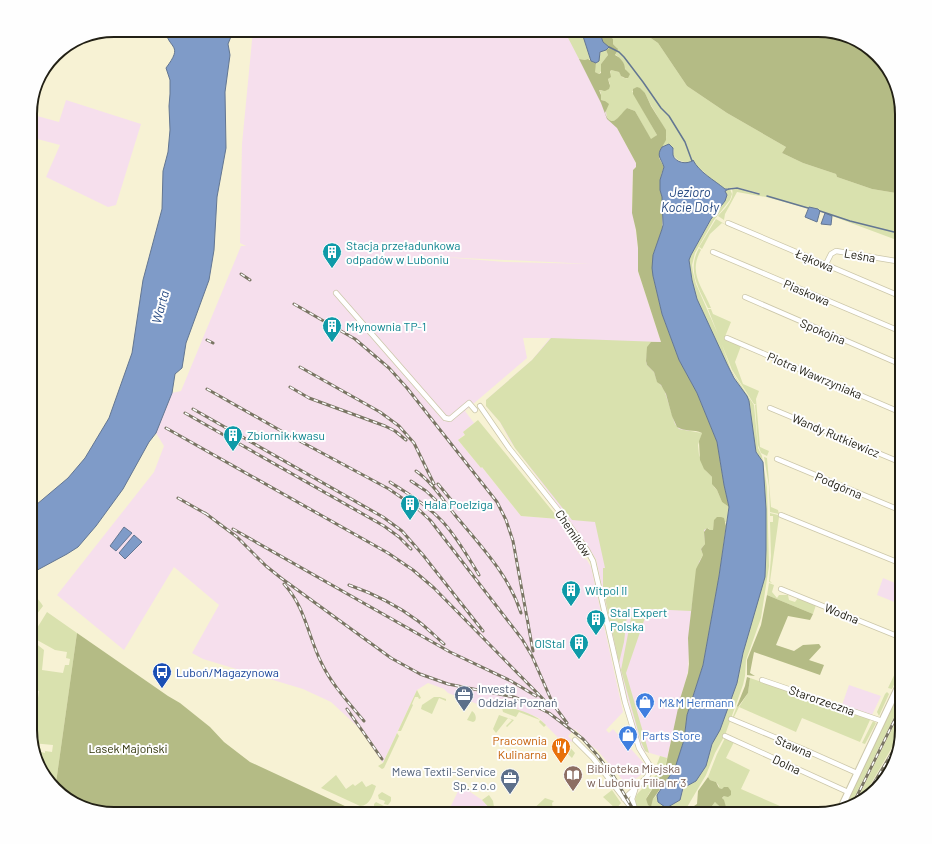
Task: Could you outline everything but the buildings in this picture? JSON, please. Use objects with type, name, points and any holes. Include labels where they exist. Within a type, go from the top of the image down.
[{"type":"main road","points":[[843,803],[895,694]]},
{"type":"street","name":"Łąkowa","points":[[728,223],[895,294]]},
{"type":"street","name":"Leśna","points":[[826,264],[831,254],[839,251],[895,261]]},
{"type":"street","name":"Piaskowa","points":[[712,252],[895,329]]},
{"type":"street","points":[[336,293],[445,418],[450,419],[469,403],[475,410]]},
{"type":"street","name":"Spokojna","points":[[744,297],[895,362]]},
{"type":"street","name":"Piotra Wawrzyniaka","points":[[727,338],[895,410]]},
{"type":"street","name":"Chemików","points":[[480,406],[509,448],[559,510],[593,561],[625,702],[639,748],[652,767],[651,773],[624,799]]},
{"type":"street","name":"Wandy Rutkiewicz","points":[[770,408],[895,460]]},
{"type":"street","name":"Podgórna","points":[[777,459],[895,508]]},
{"type":"street","points":[[782,515],[895,561]]},
{"type":"street","name":"Wodna","points":[[781,589],[895,635]]},
{"type":"street","name":"Starorzeczna","points":[[762,680],[882,721]]},
{"type":"street","name":"Stawna","points":[[731,719],[857,773]]},
{"type":"street","name":"Dolna","points":[[725,736],[848,792]]},
{"type":"street","points":[[575,740],[593,758],[630,807]]},
{"type":"street","points":[[634,807],[632,802],[635,789]]},
{"type":"shaded area","points":[[252,37],[569,37],[636,163],[636,167],[633,170],[632,204],[638,248],[638,271],[712,500],[691,611],[688,671],[667,758],[643,751],[641,746],[625,690],[596,559],[567,517],[510,441],[500,422],[486,406],[486,400],[532,360],[550,338],[523,338],[527,358],[465,411],[474,423],[463,432],[465,434],[458,440],[481,468],[482,467],[521,516],[561,519],[576,542],[575,548],[583,558],[587,560],[591,567],[623,712],[606,730],[609,733],[613,729],[649,769],[627,785],[597,750],[575,729],[568,736],[573,741],[570,741],[565,745],[539,718],[519,710],[492,704],[491,706],[484,703],[483,706],[448,693],[444,689],[428,683],[417,690],[383,763],[358,727],[331,702],[303,689],[203,659],[192,653],[219,605],[174,567],[124,650],[57,595],[154,472],[164,446],[156,433],[172,393],[181,391],[241,246],[246,246],[240,243],[242,144]],"holes":[[[442,257],[591,264],[505,262]]]},
{"type":"shaded area","points":[[66,100],[141,124],[116,205],[108,207],[46,177],[60,145],[37,139],[37,116],[59,122]]},
{"type":"shaded area","points":[[883,578],[895,583],[895,602],[877,595]]},
{"type":"shaded area","points":[[849,685],[881,696],[872,715],[842,705]]},
{"type":"shaded area","points":[[461,785],[482,800],[488,807],[450,807]]},
{"type":"green space","points":[[568,37],[583,37],[591,61],[590,59],[579,59]]},
{"type":"green space","points":[[601,37],[611,37],[613,39],[613,44],[618,49],[615,55],[622,61],[625,69],[630,74],[628,78],[625,78],[621,76],[619,72],[611,70],[611,77],[608,79],[610,86],[609,89],[605,91],[599,90],[601,100],[609,104],[605,113],[610,121],[616,120],[627,108],[635,111],[651,139],[657,135],[633,94],[633,89],[637,87],[645,93],[666,130],[666,140],[661,149],[659,158],[664,167],[661,175],[660,190],[662,197],[662,229],[653,255],[653,276],[662,314],[679,360],[697,393],[717,442],[729,507],[722,502],[717,490],[712,484],[712,477],[704,469],[700,460],[699,441],[702,433],[677,427],[672,416],[666,394],[661,385],[657,382],[654,372],[647,365],[647,347],[651,342],[661,342],[638,271],[638,248],[632,213],[633,170],[636,167],[636,163],[617,128],[607,119],[601,103],[579,59],[588,59],[596,63],[595,72],[599,74],[601,73],[601,64],[608,55],[606,50],[609,48],[603,42]]},
{"type":"green space","points":[[611,37],[649,37],[658,43],[687,86],[727,113],[786,147],[782,153],[803,163],[836,174],[837,177],[872,189],[895,193],[895,239],[808,207],[737,192],[725,214],[724,220],[718,216],[730,201],[733,193],[732,189],[741,189],[759,193],[736,187],[725,189],[711,180],[695,165],[694,161],[688,163],[678,160],[673,155],[674,150],[665,145],[662,147],[666,134],[645,93],[632,91],[657,135],[651,140],[635,111],[627,108],[621,116],[614,121],[608,119],[605,101],[601,100],[601,93],[599,90],[602,91],[610,84],[608,79],[611,70],[619,72],[622,77],[628,78],[625,67],[615,54],[617,48],[613,44],[613,39]]},
{"type":"green space","points":[[649,37],[818,37],[833,38],[843,41],[861,50],[876,63],[882,71],[894,99],[895,193],[872,189],[837,177],[836,174],[803,163],[782,153],[786,147],[727,113],[687,86],[658,43]]},
{"type":"green space","points":[[602,50],[606,50],[608,55],[601,64],[601,71],[599,74],[595,72],[594,69]]},
{"type":"green space","points":[[730,189],[732,194],[730,200],[714,220],[695,253],[692,265],[696,284],[720,339],[731,370],[754,405],[758,448],[763,462],[756,452],[749,401],[727,364],[697,299],[689,260],[715,213],[725,191]]},
{"type":"green space","points":[[716,219],[728,226],[722,223],[710,234],[702,249],[699,247]]},
{"type":"green space","points":[[699,248],[701,250],[697,258],[696,273],[700,286],[711,308],[708,308],[695,278],[694,264]]},
{"type":"green space","points":[[708,309],[711,309],[713,314],[731,322],[724,339],[741,346],[735,362],[743,384],[759,391],[756,399],[760,447],[769,451],[767,456],[761,453],[758,445],[756,404],[754,404],[732,370]]},
{"type":"green space","points":[[551,338],[661,342],[648,347],[646,361],[647,365],[654,372],[657,381],[664,389],[675,424],[679,429],[702,433],[698,445],[699,455],[706,471],[712,477],[714,487],[717,490],[722,502],[729,507],[726,526],[726,522],[714,523],[713,530],[708,528],[704,530],[705,544],[701,549],[703,555],[699,562],[691,611],[648,609],[626,673],[649,753],[645,751],[641,742],[621,670],[633,608],[628,607],[624,642],[619,663],[603,589],[603,568],[605,568],[595,522],[572,520],[515,448],[500,422],[486,406],[486,400],[532,360]]},
{"type":"green space","points":[[478,420],[559,519],[521,516],[482,467],[481,468],[458,440],[465,435],[463,432]]},
{"type":"green space","points":[[764,457],[767,458],[771,507],[778,510],[779,514],[770,512],[769,486]]},
{"type":"green space","points":[[763,462],[767,487],[769,566],[761,618],[746,660],[743,685],[725,735],[715,753],[706,775],[687,807],[668,807],[680,800],[684,787],[696,781],[706,766],[712,744],[720,730],[737,683],[752,618],[766,509]]},
{"type":"green space","points":[[770,513],[778,515],[779,517],[770,581],[772,583],[769,582],[771,556],[770,522],[773,522],[773,516],[770,516]]},
{"type":"green space","points":[[717,517],[724,518],[726,526],[719,576],[703,665],[687,715],[684,740],[675,768],[653,799],[651,807],[648,805],[646,799],[665,769],[680,699],[688,673],[688,638],[696,569],[703,555],[701,549],[705,544],[704,532],[707,528],[713,530],[714,520]]},
{"type":"green space","points":[[769,583],[774,585],[772,592],[777,598],[779,595],[788,595],[789,600],[795,602],[798,598],[816,605],[813,614],[767,595]]},
{"type":"green space","points":[[767,595],[813,614],[810,620],[788,616],[776,645],[794,651],[803,645],[819,644],[821,647],[809,660],[824,665],[820,675],[754,652],[750,673],[755,676],[747,675],[747,660],[761,625]]},
{"type":"green space","points":[[37,598],[43,606],[37,614]]},
{"type":"green space","points":[[47,612],[77,633],[56,780],[47,768],[41,755],[40,748],[41,748],[41,752],[52,752],[53,745],[39,744],[37,735],[37,705],[39,691],[37,690],[37,644],[44,650],[42,670],[63,673],[65,665],[69,665],[70,659],[66,658],[67,652],[55,650],[37,640],[37,628]]},
{"type":"green space","name":"Lasek Majoński","points":[[77,633],[180,703],[210,727],[224,742],[250,762],[347,807],[99,806],[75,797],[56,780]]},
{"type":"green space","points":[[895,673],[895,683],[892,689],[888,688]]},
{"type":"green space","points":[[747,677],[750,678],[748,693],[738,707],[737,706]]},
{"type":"green space","points":[[750,678],[869,718],[870,720],[860,742],[802,718],[796,732],[739,707],[748,693]]},
{"type":"green space","points":[[417,690],[421,698],[419,699],[418,697],[415,697],[401,731],[398,731]]},
{"type":"green space","points":[[887,692],[889,694],[879,716],[877,712]]},
{"type":"green space","points":[[434,697],[446,699],[446,701],[439,698],[432,714],[421,709],[422,705]]},
{"type":"green space","points":[[895,701],[895,715],[854,798],[847,801]]},
{"type":"green space","points":[[492,704],[528,713],[540,720],[519,712],[516,717],[503,712],[502,708]]},
{"type":"green space","points":[[737,706],[739,707],[733,719],[732,719]]},
{"type":"green space","points":[[472,711],[476,717],[476,720],[473,722],[467,720]]},
{"type":"green space","points":[[499,715],[508,718],[496,733],[493,729]]},
{"type":"green space","points":[[508,718],[514,720],[507,727],[506,726],[512,720]]},
{"type":"green space","points":[[540,720],[546,725],[544,727],[539,722]]},
{"type":"green space","points":[[873,721],[876,723],[865,744],[862,743]]},
{"type":"green space","points":[[895,723],[894,744],[868,789],[860,795]]},
{"type":"green space","points":[[397,733],[399,736],[384,768],[382,769],[378,766],[383,763]]},
{"type":"green space","points":[[725,738],[734,742],[726,758],[750,770],[741,789],[782,807],[726,807],[722,799],[726,796],[722,789],[718,788],[719,786],[716,782],[710,780],[708,777]]},
{"type":"green space","points":[[567,744],[575,753],[572,758],[562,748]]},
{"type":"green space","points":[[660,756],[667,758],[664,769],[657,764]]},
{"type":"green space","points":[[664,769],[646,799],[651,806],[653,799],[657,795],[657,800],[668,807],[636,807],[636,796],[638,793],[660,771],[662,772]]},
{"type":"green space","points":[[336,775],[346,789],[353,784],[355,786],[362,781],[366,787],[372,784],[376,786],[369,802],[360,806],[321,788]]},
{"type":"green space","points":[[708,777],[710,780],[716,782],[719,788],[722,789],[724,787],[728,787],[731,791],[731,795],[728,797],[724,796],[722,798],[726,807],[719,807],[715,802],[712,807],[692,807],[697,804],[698,791]]},
{"type":"green space","points":[[612,790],[621,803],[618,807],[614,807],[603,797]]},
{"type":"green space","points":[[382,792],[391,797],[391,801],[388,805],[384,804],[385,801],[379,799],[378,795]]},
{"type":"green space","points":[[489,795],[493,801],[494,807],[488,807],[482,800]]},
{"type":"green space","points":[[545,798],[554,801],[552,803],[553,807],[535,807]]},
{"type":"green space","points":[[376,802],[386,807],[374,807]]},
{"type":"green space","points":[[715,802],[719,807],[712,807]]},
{"type":"water","name":"Warta","points":[[167,37],[231,37],[228,44],[230,55],[225,92],[226,148],[217,197],[214,250],[209,280],[186,343],[182,368],[175,374],[172,393],[156,433],[149,442],[123,489],[96,526],[78,547],[37,570],[37,504],[68,478],[85,458],[109,418],[132,353],[143,280],[162,209],[163,171],[168,152],[170,130],[170,80],[166,68],[175,51]]},
{"type":"water","points":[[583,37],[601,37],[603,42],[609,47],[600,52],[599,61],[596,63],[591,61]]},
{"type":"water","name":"Jezioro Kocie Doły","points":[[669,144],[673,148],[673,155],[676,160],[685,163],[693,160],[707,176],[725,189],[729,189],[725,191],[727,195],[725,201],[711,219],[689,260],[697,299],[734,378],[749,401],[756,452],[763,462],[766,509],[766,550],[765,577],[743,653],[737,683],[720,730],[712,744],[706,766],[696,781],[683,788],[680,800],[668,807],[665,807],[658,802],[657,795],[675,768],[684,740],[687,715],[703,665],[719,576],[729,507],[717,442],[697,393],[679,360],[662,314],[653,276],[653,255],[663,225],[660,180],[664,167],[659,153],[662,147]]},
{"type":"water","points":[[809,207],[820,211],[817,222],[805,217]]},
{"type":"water","points":[[825,213],[832,216],[831,225],[821,224]]},
{"type":"water","points":[[124,527],[132,533],[116,551],[110,546]]},
{"type":"water","points":[[134,535],[142,542],[125,559],[119,553]]},
{"type":"waterway","points":[[609,47],[619,52],[624,57],[661,108],[669,116],[685,142],[692,161]]},
{"type":"waterway","points":[[729,189],[737,188],[759,194]]},
{"type":"waterway","points":[[767,196],[808,208]]},
{"type":"waterway","points":[[820,211],[850,221],[895,232]]},
{"type":"railway","points":[[241,274],[250,280]]},
{"type":"railway","points":[[294,304],[355,339],[389,368],[407,388],[497,502],[506,520],[513,541],[533,651]]},
{"type":"railway","points":[[207,340],[213,343]]},
{"type":"railway","points":[[300,367],[380,412],[399,426],[414,443],[434,484]]},
{"type":"railway","points":[[290,387],[309,398],[385,426],[395,431],[406,440]]},
{"type":"railway","points":[[207,389],[389,489],[418,509],[430,520],[522,639],[532,656],[553,704],[567,723]]},
{"type":"railway","points":[[193,409],[383,517],[402,531],[423,555],[483,631]]},
{"type":"railway","points":[[185,413],[384,526],[399,537],[411,549]]},
{"type":"railway","points":[[166,428],[388,553],[413,570],[434,588],[551,707]]},
{"type":"railway","points":[[416,471],[432,486],[493,561],[509,586],[521,613]]},
{"type":"railway","points":[[411,481],[426,491],[441,505]]},
{"type":"railway","points":[[390,482],[424,505],[442,521],[457,540],[479,575]]},
{"type":"railway","points":[[438,484],[457,507]]},
{"type":"railway","points":[[178,498],[208,515]]},
{"type":"railway","points":[[205,513],[237,537],[266,566],[281,578],[391,658],[420,674],[448,684],[514,697],[549,713],[583,739],[598,756],[614,777],[632,807]]},
{"type":"railway","points":[[233,529],[450,652],[511,681],[536,696]]},
{"type":"railway","points":[[284,584],[291,593],[302,613],[317,654],[326,672],[341,694],[364,721]]},
{"type":"railway","points":[[349,585],[376,596],[402,610],[444,644]]},
{"type":"railway","points":[[347,709],[382,759]]},
{"type":"railway","points":[[857,797],[895,719]]},
{"type":"railway","points":[[874,782],[891,754]]},
{"type":"place","name":"Stacja przeładunkowa odpadów w Luboniu","points":[[332,269]]},
{"type":"place","name":"Młynownia TP-1","points":[[332,343]]},
{"type":"place","name":"Zbiornik kwasu","points":[[233,452]]},
{"type":"place","name":"Hala Poelziga","points":[[410,521]]},
{"type":"place","name":"Witpol II","points":[[571,607]]},
{"type":"place","name":"Stal Expert Polska","points":[[596,636]]},
{"type":"place","name":"OlStal","points":[[579,660]]},
{"type":"place","name":"Luboń/Magazynowa","points":[[162,689]]},
{"type":"place","name":"Investa Oddział Poznań","points":[[464,712]]},
{"type":"place","name":"M&M Hermann","points":[[645,719]]},
{"type":"place","name":"Parts Store","points":[[628,752]]},
{"type":"place","name":"Pracownia Kulinarna","points":[[561,764]]},
{"type":"place","name":"Biblioteka Miejska w Luboniu Filia nr 3","points":[[573,792]]},
{"type":"place","name":"Mewa Textil-Service Sp. z o.o","points":[[510,795]]}]
